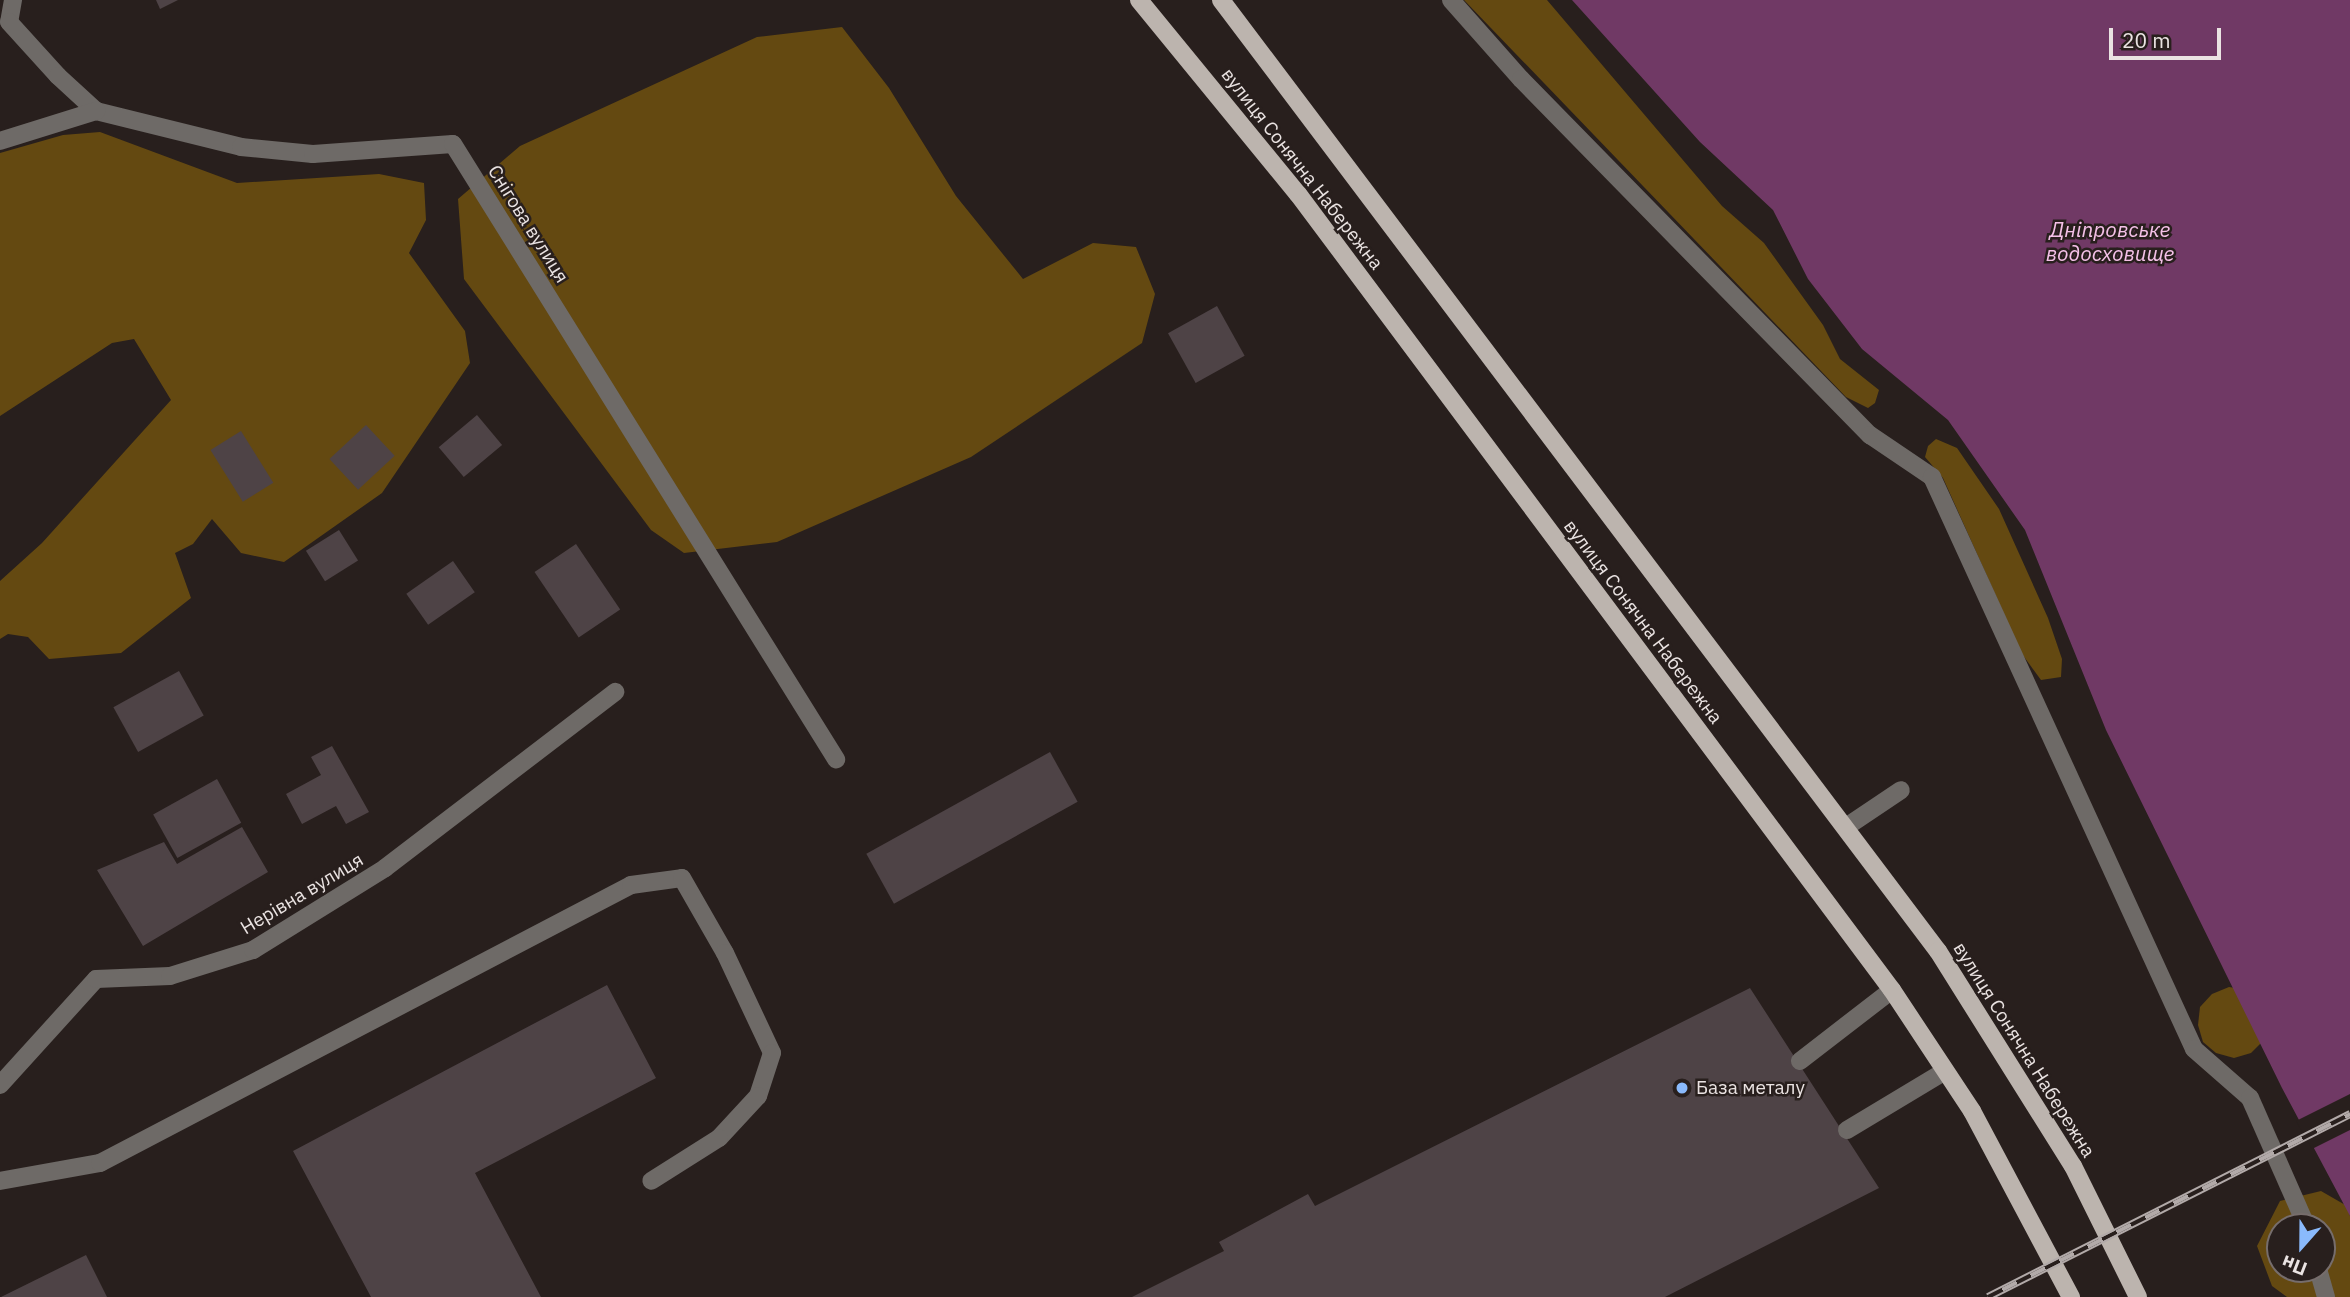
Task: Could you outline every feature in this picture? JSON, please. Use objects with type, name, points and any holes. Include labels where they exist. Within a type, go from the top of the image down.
[{"type":"main road","name":"вулиця Сонячна Набережна","points":[[1139,0],[1298,194],[1892,990],[1945,1071],[2020,1196],[2071,1297]]},
{"type":"main road","name":"вулиця Сонячна Набережна","points":[[1221,0],[1938,951],[2023,1081],[2073,1166],[2138,1297]]},
{"type":"street","name":"Снігова вулиця","points":[[13,0],[9,22],[58,76],[96,111],[241,147],[313,154],[453,144],[836,759]]},
{"type":"street","points":[[1451,0],[1521,79],[1870,435],[1932,477],[2194,1049],[2250,1098],[2301,1213]]},
{"type":"street","points":[[0,141],[96,111]]},
{"type":"street","name":"Нерівна вулиця","points":[[0,1085],[96,979],[170,975],[253,950],[386,868],[615,692]]},
{"type":"street","points":[[1846,827],[1901,790]]},
{"type":"street","points":[[0,1181],[100,1163],[631,885],[682,878],[725,953],[772,1053],[758,1096],[719,1138],[651,1181]]},
{"type":"street","points":[[1800,1061],[1892,990]]},
{"type":"street","points":[[1847,1130],[1945,1071]]},
{"type":"shaded area","points":[[1464,0],[1547,0],[1722,206],[1764,243],[1823,325],[1840,359],[1879,390],[1875,403],[1868,408],[1846,397]]},
{"type":"shaded area","points":[[842,27],[889,88],[956,196],[1023,279],[1093,243],[1136,247],[1155,294],[1142,343],[971,457],[777,542],[684,553],[651,530],[464,279],[458,199],[520,146],[757,37]]},
{"type":"shaded area","points":[[100,132],[237,183],[379,174],[424,183],[426,220],[409,253],[465,331],[470,363],[382,493],[284,562],[241,553],[212,519],[193,544],[175,553],[191,598],[121,653],[49,659],[28,637],[8,634],[0,639],[0,581],[42,543],[171,400],[134,339],[112,343],[0,416],[0,153],[63,135]]},
{"type":"shaded area","points":[[1936,439],[1957,448],[1999,509],[2048,618],[2062,659],[2061,677],[2041,680],[2022,654],[1943,478],[1925,457],[1928,446]]},
{"type":"shaded area","points":[[2229,987],[2248,990],[2264,1040],[2251,1053],[2234,1058],[2216,1053],[2203,1042],[2198,1025],[2200,1007],[2212,994]]},
{"type":"shaded area","points":[[2321,1191],[2347,1206],[2350,1216],[2350,1297],[2287,1297],[2272,1286],[2271,1283],[2336,1283],[2336,1213],[2274,1213],[2280,1201]]},
{"type":"shaded area","points":[[2266,1228],[2266,1270],[2257,1246]]},
{"type":"water","name":"Дніпровське водосховище","points":[[1572,0],[2350,0],[2350,1216],[2282,1088],[2106,730],[2025,530],[1948,420],[1862,349],[1808,279],[1773,210],[1700,142]]},
{"type":"pier","points":[[2350,1094],[2350,1130],[2312,1149],[2296,1121]]},
{"type":"building","points":[[156,0],[178,0],[160,9]]},
{"type":"building","points":[[1217,306],[1245,356],[1196,383],[1168,333]]},
{"type":"building","points":[[477,415],[502,445],[464,477],[439,447]]},
{"type":"building","points":[[366,425],[395,456],[358,490],[329,459]]},
{"type":"building","points":[[241,431],[273,483],[243,502],[210,450]]},
{"type":"building","points":[[339,530],[358,561],[325,581],[306,551]]},
{"type":"building","points":[[576,544],[620,609],[579,637],[535,572]]},
{"type":"building","points":[[453,561],[475,592],[428,625],[406,594]]},
{"type":"building","points":[[179,671],[204,716],[138,752],[113,707]]},
{"type":"building","points":[[332,746],[369,812],[346,824],[336,806],[302,824],[286,794],[321,775],[311,757]]},
{"type":"building","points":[[1050,752],[1078,802],[894,904],[866,854]]},
{"type":"building","points":[[217,779],[241,823],[177,858],[153,814]]},
{"type":"building","points":[[242,827],[268,872],[143,946],[97,870],[164,842],[177,864]]},
{"type":"building","points":[[607,985],[656,1078],[475,1173],[541,1297],[371,1297],[293,1151]]},
{"type":"building","name":"База металу","points":[[1750,988],[1879,1188],[1665,1297],[1132,1297],[1224,1251],[1219,1242],[1308,1194],[1315,1206]]},
{"type":"building","points":[[86,1255],[107,1297],[1,1297]]},
{"type":"railway","points":[[1988,1297],[2350,1114]]},
{"type":"place","name":"База металу","points":[[1682,1088]]}]
